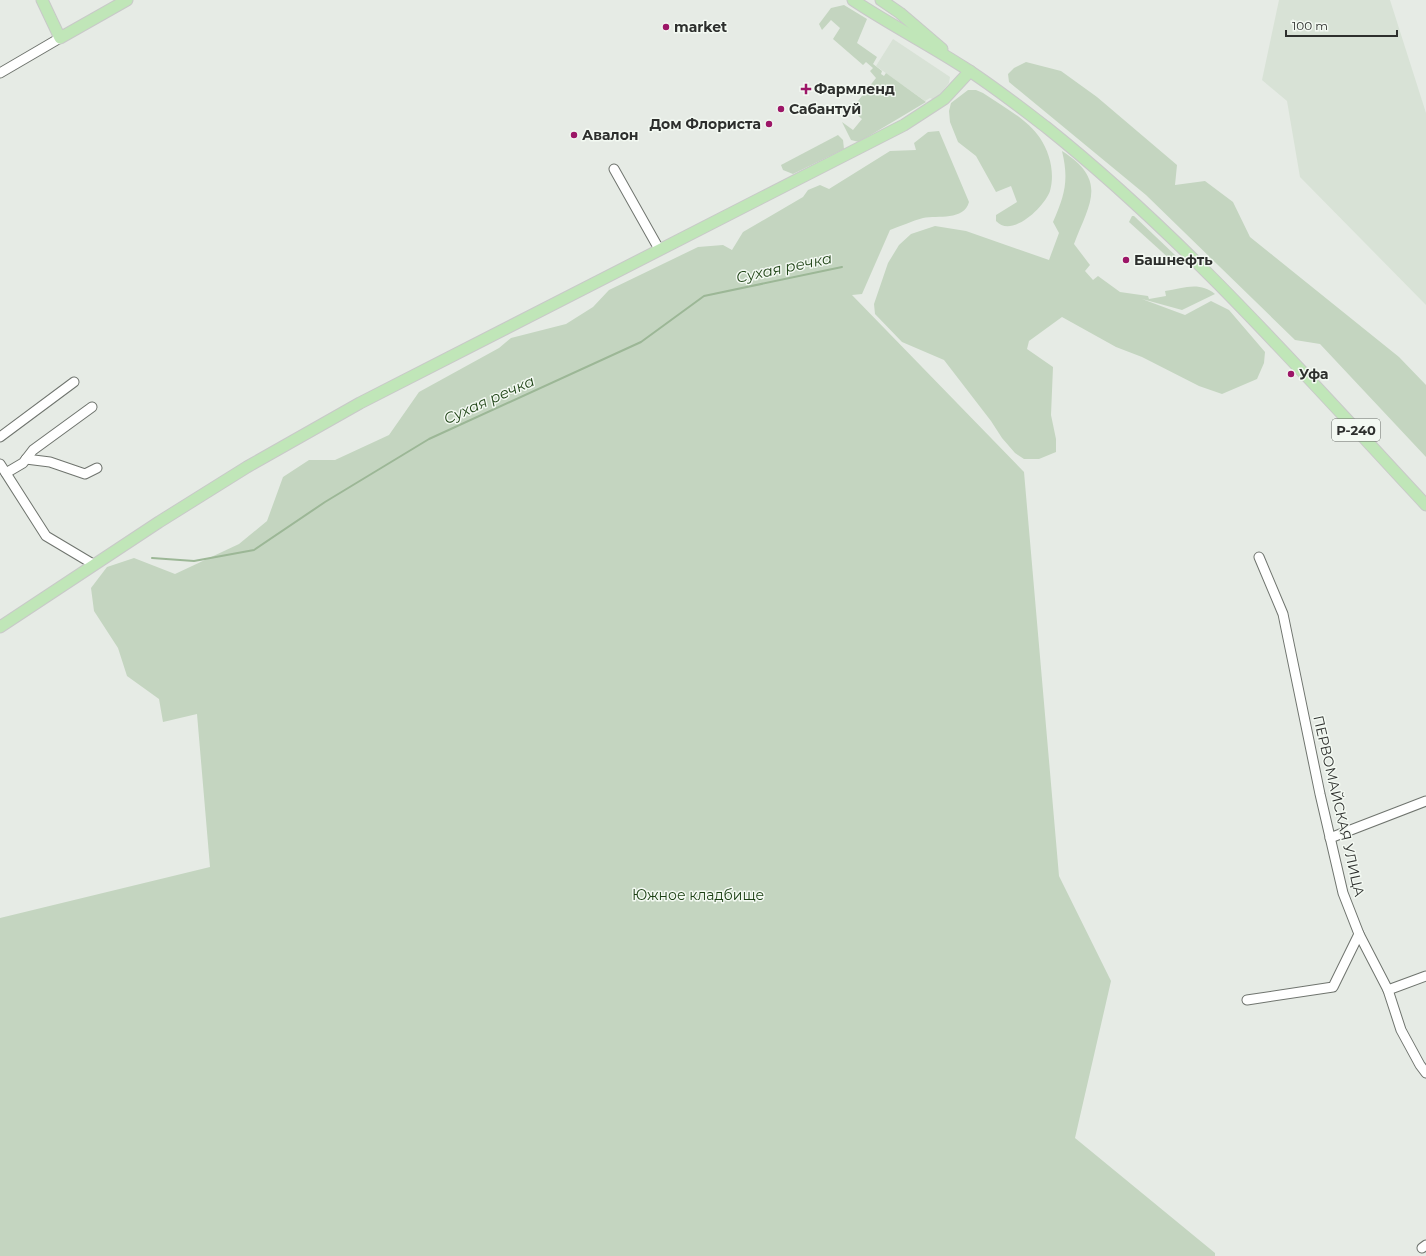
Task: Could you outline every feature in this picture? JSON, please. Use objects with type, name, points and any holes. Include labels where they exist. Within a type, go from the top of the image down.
[{"type":"main road","points":[[42,0],[60,38],[127,0]]},
{"type":"main road","points":[[853,0],[892,26],[966,68]]},
{"type":"main road","points":[[881,0],[900,13],[966,68]]},
{"type":"main road","points":[[0,628],[93,564],[247,468],[360,403],[919,116],[944,100],[966,68]]},
{"type":"main road","name":"Р-240","points":[[966,68],[1050,131],[1138,206],[1194,258],[1286,354],[1426,505]]},
{"type":"street","points":[[0,73],[60,38]]},
{"type":"street","points":[[614,170],[659,249]]},
{"type":"street","points":[[0,437],[74,382]]},
{"type":"street","points":[[6,473],[23,463],[33,450],[92,407]]},
{"type":"street","points":[[26,459],[50,462],[85,474],[96,468]]},
{"type":"street","points":[[0,464],[46,536],[93,564]]},
{"type":"street","name":"ПЕРВОМАЙСКАЯ УЛИЦА","points":[[1259,557],[1283,614],[1330,838],[1344,893],[1359,934],[1388,990],[1401,1030],[1426,1073]]},
{"type":"street","points":[[1330,838],[1426,801]]},
{"type":"street","points":[[1247,1000],[1333,987],[1359,934]]},
{"type":"street","points":[[1388,990],[1426,976]]},
{"type":"shaded area","points":[[1279,0],[1390,0],[1426,113],[1426,305],[1300,177],[1287,101],[1262,80]]},
{"type":"shaded area","points":[[893,39],[950,77],[949,83],[935,100],[930,98],[925,101],[876,66]]},
{"type":"green space","points":[[844,5],[867,19],[857,43],[877,57],[873,64],[882,71],[881,74],[884,76],[886,73],[926,102],[859,142],[851,140],[842,122],[853,130],[862,119],[851,110],[876,78],[870,71],[873,68],[866,62],[863,65],[833,39],[840,28],[831,20],[822,30],[819,24],[831,8]]},
{"type":"green space","points":[[1026,62],[1061,71],[1097,97],[1177,165],[1175,185],[1205,181],[1233,202],[1250,237],[1399,357],[1426,385],[1426,457],[1320,344],[1295,340],[1146,195],[1009,82],[1008,74],[1014,68]]},
{"type":"green space","points":[[968,90],[976,90],[983,93],[1021,119],[1035,131],[1044,144],[1049,157],[1052,170],[1050,191],[1042,205],[1019,223],[1010,226],[1003,225],[996,221],[996,215],[1017,202],[1011,186],[996,192],[976,156],[958,142],[950,122],[949,111],[951,103]]},
{"type":"green space","name":"Южное кладбище","points":[[939,131],[969,202],[966,208],[956,215],[923,218],[890,230],[862,294],[852,295],[1024,472],[1059,876],[1111,981],[1075,1138],[1215,1253],[1215,1256],[0,1256],[0,918],[210,867],[197,714],[163,722],[159,699],[127,676],[118,648],[94,611],[91,588],[107,567],[134,558],[175,574],[239,544],[267,521],[283,477],[309,460],[335,460],[389,435],[419,392],[499,348],[511,338],[566,324],[593,307],[609,290],[698,247],[723,245],[732,250],[743,232],[803,197],[808,190],[820,185],[829,189],[890,151],[916,150],[914,143],[928,132]]},
{"type":"green space","points":[[838,135],[843,140],[844,149],[793,174],[783,170],[781,165]]},
{"type":"green space","points":[[1062,151],[1077,162],[1086,173],[1090,183],[1091,194],[1089,205],[1074,244],[1090,265],[1085,271],[1093,280],[1098,276],[1120,292],[1148,296],[1149,299],[1166,296],[1165,291],[1191,286],[1209,290],[1215,294],[1182,310],[1142,299],[1185,315],[1211,301],[1229,310],[1265,352],[1264,363],[1257,379],[1222,394],[1199,386],[1142,357],[1116,347],[1062,317],[1029,341],[1027,349],[1053,367],[1051,415],[1056,439],[1056,452],[1039,459],[1024,459],[1015,453],[1002,438],[991,421],[944,360],[902,342],[875,314],[874,304],[888,263],[899,245],[911,234],[935,226],[966,231],[1049,260],[1059,233],[1053,222],[1065,187],[1065,171]]},
{"type":"green space","points":[[1132,216],[1134,216],[1176,256],[1175,261],[1172,261],[1129,222]]},
{"type":"waterway","name":"Сухая речка","points":[[152,558],[194,561],[254,550],[325,502],[429,439],[641,342],[704,296],[842,267]]},
{"type":"place","name":"market","points":[[666,27]]},
{"type":"place","name":"Фармленд","points":[[806,89]]},
{"type":"place","name":"Сабантуй","points":[[781,109]]},
{"type":"place","name":"Дом Флориста","points":[[769,124]]},
{"type":"place","name":"Авалон","points":[[574,135]]},
{"type":"place","name":"Башнефть","points":[[1126,260]]},
{"type":"place","name":"Уфа","points":[[1291,374]]}]
